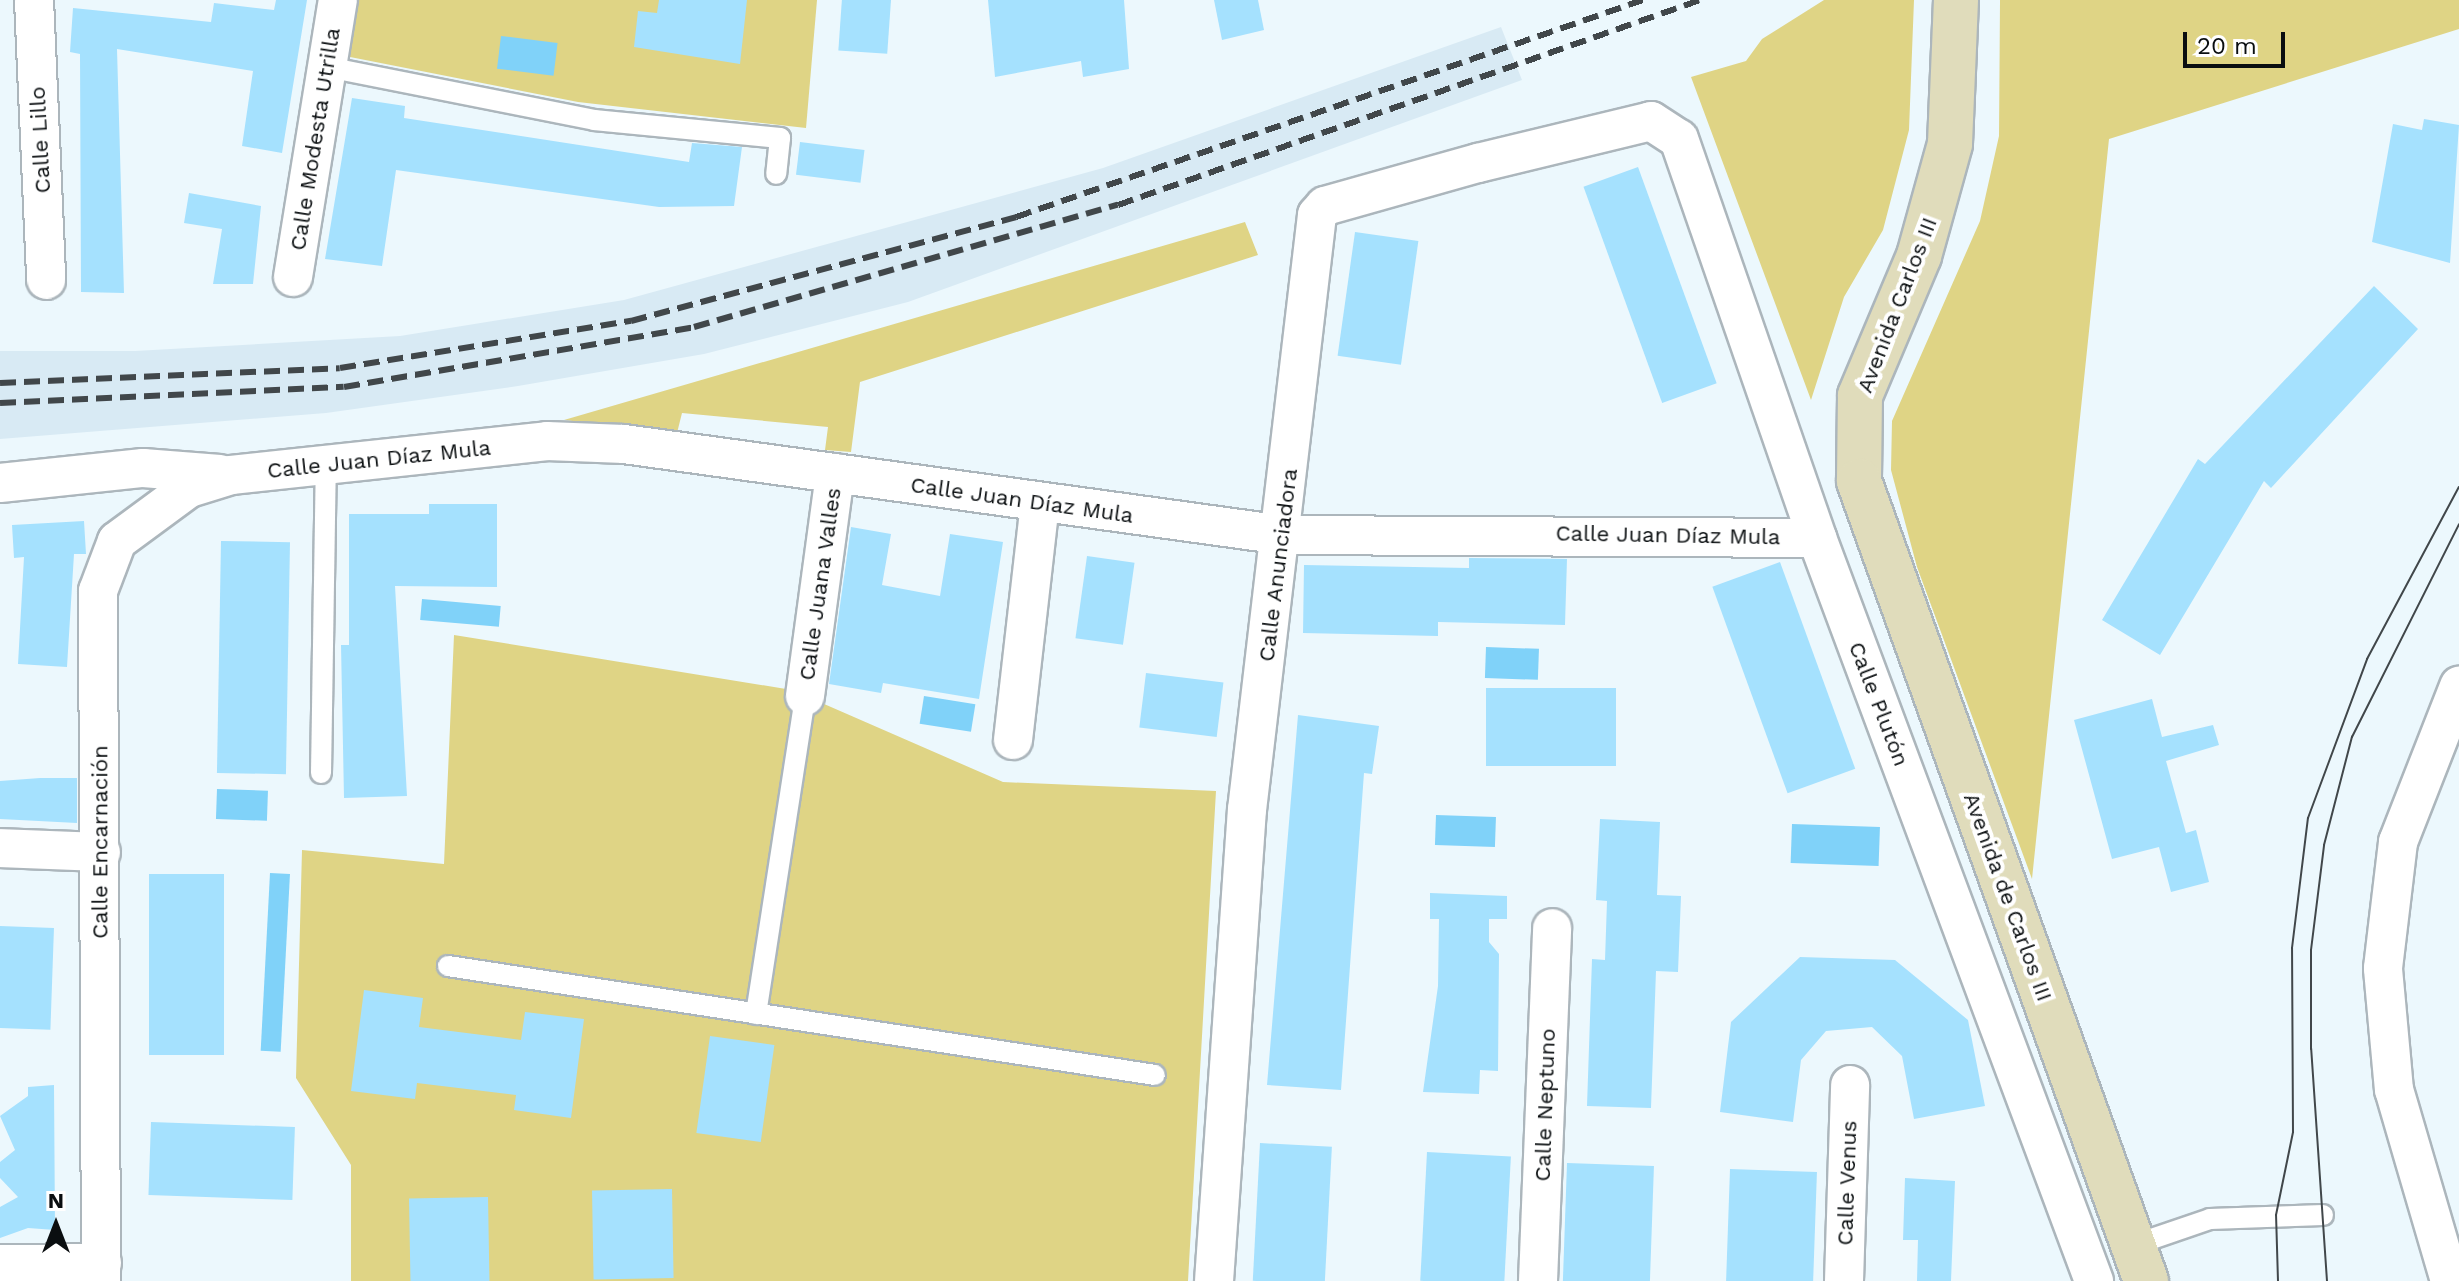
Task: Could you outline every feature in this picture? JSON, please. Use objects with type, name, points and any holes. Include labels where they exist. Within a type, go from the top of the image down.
[{"type":"street","name":"Calle Lillo","points":[[34,0],[46,280]]},
{"type":"street","name":"Calle Modesta Utrilla","points":[[293,277],[338,0]]},
{"type":"street","name":"Avenida Carlos III","points":[[1869,514],[1856,454],[1860,396],[1940,189],[1954,96],[1956,0]]},
{"type":"street","name":"Calle Anunciadora","points":[[1214,1281],[1247,810],[1283,535],[1317,215],[1325,206],[1623,123],[1668,126]]},
{"type":"street","name":"Calle Plutón","points":[[1668,126],[1817,538],[2094,1281]]},
{"type":"street","name":"Calle Juan Díaz Mula","points":[[231,475],[547,441],[624,444],[1040,504],[1283,535],[1817,538]]},
{"type":"street","points":[[0,483],[143,468],[231,475]]},
{"type":"street","name":"Calle Juana Valles","points":[[805,696],[835,473]]},
{"type":"street","name":"Calle Encarnación","points":[[102,1272],[98,591],[104,564],[137,521],[189,488],[231,475]]},
{"type":"street","points":[[1013,740],[1040,504]]},
{"type":"street","name":"Avenida de Carlos III","points":[[1869,514],[2140,1263]]},
{"type":"street","points":[[2450,1281],[2394,1090],[2383,968],[2398,842],[2459,686]]},
{"type":"street","points":[[0,848],[101,852]]},
{"type":"street","name":"Calle Neptuno","points":[[1538,1281],[1552,928]]},
{"type":"street","name":"Calle Venus","points":[[1844,1281],[1850,1085]]},
{"type":"street","points":[[0,1264],[102,1272]]},
{"type":"lane","points":[[327,67],[594,120],[780,138],[776,174]]},
{"type":"lane","points":[[321,773],[326,463]]},
{"type":"lane","points":[[756,1014],[805,696]]},
{"type":"lane","points":[[448,966],[1155,1075]]},
{"type":"lane","points":[[2140,1263],[2210,1219],[2323,1215]]},
{"type":"shaded area","points":[[353,0],[817,0],[806,128],[578,102],[345,56]]},
{"type":"shaded area","points":[[1824,0],[1914,0],[1909,130],[1883,230],[1844,297],[1811,400],[1691,77],[1746,61],[1762,39]]},
{"type":"shaded area","points":[[2000,0],[2459,0],[2459,29],[2109,139],[2032,879],[1917,567],[1891,470],[1892,421],[1980,221],[1999,136]]},
{"type":"shaded area","points":[[1501,27],[1522,80],[908,302],[704,354],[518,386],[326,413],[0,439],[0,351],[135,351],[400,336],[624,300],[1103,168]]},
{"type":"shaded area","points":[[1245,222],[1258,255],[860,382],[851,452],[825,450],[828,427],[682,413],[677,433],[564,420]]},
{"type":"shaded area","points":[[454,635],[792,690],[1003,782],[1216,791],[1188,1281],[351,1281],[351,1165],[296,1078],[302,850],[444,864]]},
{"type":"water","points":[[501,36],[558,43],[554,76],[497,69]]},
{"type":"water","points":[[422,599],[501,606],[499,627],[420,620]]},
{"type":"water","points":[[1486,647],[1539,649],[1538,680],[1485,678]]},
{"type":"water","points":[[924,696],[975,704],[971,732],[920,724]]},
{"type":"water","points":[[217,789],[268,791],[267,821],[216,819]]},
{"type":"water","points":[[1436,815],[1496,817],[1495,847],[1435,845]]},
{"type":"water","points":[[1792,824],[1880,827],[1879,866],[1791,863]]},
{"type":"water","points":[[270,873],[290,874],[281,1052],[261,1051]]},
{"type":"building","points":[[276,0],[307,0],[282,153],[242,146],[253,71],[117,49],[124,293],[81,292],[80,54],[70,52],[73,8],[211,22],[214,3],[274,10]]},
{"type":"building","points":[[659,0],[747,0],[740,64],[634,47],[638,11],[657,13]]},
{"type":"building","points":[[842,0],[891,0],[887,54],[838,50]]},
{"type":"building","points":[[988,0],[1124,0],[1129,69],[1083,77],[1081,61],[995,77]]},
{"type":"building","points":[[1214,0],[1258,0],[1264,30],[1222,40]]},
{"type":"building","points":[[352,98],[405,106],[404,118],[689,162],[692,143],[742,147],[734,206],[659,207],[396,170],[382,266],[325,259]]},
{"type":"building","points":[[2424,119],[2459,125],[2450,263],[2372,242],[2393,124],[2422,130]]},
{"type":"building","points":[[800,142],[865,150],[860,183],[796,175]]},
{"type":"building","points":[[1638,167],[1717,383],[1662,403],[1583,187]]},
{"type":"building","points":[[189,193],[261,206],[253,284],[213,284],[222,229],[184,223]]},
{"type":"building","points":[[1355,232],[1418,241],[1401,365],[1338,356]]},
{"type":"building","points":[[2374,286],[2418,329],[2271,488],[2264,481],[2160,655],[2102,620],[2198,459],[2205,464]]},
{"type":"building","points":[[429,504],[497,504],[497,587],[395,586],[407,796],[344,798],[341,645],[349,645],[349,514],[429,514]]},
{"type":"building","points":[[84,521],[86,554],[74,554],[67,667],[18,664],[24,557],[14,558],[12,525]]},
{"type":"building","points":[[851,527],[891,534],[882,585],[940,596],[950,534],[1003,542],[979,699],[883,683],[881,693],[829,684]]},
{"type":"building","points":[[221,541],[290,542],[286,774],[217,773]]},
{"type":"building","points":[[1087,556],[1135,563],[1123,645],[1075,638]]},
{"type":"building","points":[[1469,558],[1567,559],[1565,625],[1438,622],[1438,636],[1303,633],[1304,565],[1469,568]]},
{"type":"building","points":[[1780,562],[1855,769],[1788,793],[1712,587]]},
{"type":"building","points":[[1146,673],[1223,683],[1217,737],[1139,728]]},
{"type":"building","points":[[1486,688],[1616,688],[1616,766],[1486,766]]},
{"type":"building","points":[[2152,699],[2162,737],[2213,725],[2219,745],[2166,761],[2186,833],[2196,830],[2209,882],[2171,892],[2159,847],[2112,859],[2074,720]]},
{"type":"building","points":[[1298,715],[1379,726],[1372,774],[1364,773],[1341,1090],[1267,1085]]},
{"type":"building","points":[[77,778],[77,823],[0,819],[0,781]]},
{"type":"building","points":[[1600,819],[1660,822],[1657,895],[1681,896],[1678,972],[1656,971],[1651,1108],[1587,1106],[1592,959],[1605,960],[1607,901],[1596,900]]},
{"type":"building","points":[[149,874],[224,874],[224,1055],[149,1055]]},
{"type":"building","points":[[1430,893],[1507,896],[1507,919],[1489,919],[1489,942],[1499,954],[1498,1071],[1480,1070],[1479,1094],[1423,1092],[1438,986],[1439,919],[1430,919]]},
{"type":"building","points":[[0,926],[54,928],[50,1030],[0,1028]]},
{"type":"building","points":[[1800,957],[1895,960],[1968,1020],[1985,1106],[1914,1119],[1902,1056],[1872,1027],[1826,1031],[1801,1060],[1793,1122],[1720,1112],[1731,1022]]},
{"type":"building","points":[[364,990],[423,998],[419,1027],[521,1040],[525,1012],[584,1019],[571,1118],[514,1110],[516,1095],[417,1083],[415,1099],[351,1091]]},
{"type":"building","points":[[710,1036],[774,1045],[761,1142],[696,1133]]},
{"type":"building","points":[[54,1085],[55,1230],[28,1228],[0,1238],[0,1207],[18,1197],[0,1178],[0,1162],[15,1150],[0,1116],[28,1096],[28,1087]]},
{"type":"building","points":[[151,1122],[295,1127],[292,1200],[148,1195]]},
{"type":"building","points":[[1260,1143],[1332,1147],[1325,1281],[1253,1281]]},
{"type":"building","points":[[1427,1152],[1511,1156],[1504,1281],[1420,1281]]},
{"type":"building","points":[[1567,1163],[1654,1166],[1650,1281],[1563,1281]]},
{"type":"building","points":[[1730,1169],[1817,1172],[1813,1281],[1726,1281]]},
{"type":"building","points":[[1905,1178],[1955,1181],[1951,1281],[1917,1281],[1918,1240],[1903,1240]]},
{"type":"building","points":[[672,1189],[674,1278],[594,1279],[592,1190]]},
{"type":"building","points":[[488,1197],[489,1281],[410,1281],[409,1198]]},
{"type":"tram line","points":[[2278,1281],[2276,1215],[2293,1132],[2292,948],[2308,818],[2367,659],[2459,487]]},
{"type":"tram line","points":[[2327,1281],[2311,1049],[2311,950],[2324,845],[2352,737],[2459,524]]},
{"type":"railway","points":[[0,383],[340,368],[631,321],[1016,217],[1643,0]]},
{"type":"railway","points":[[0,403],[344,387],[694,327],[1118,205],[1700,0]]}]
